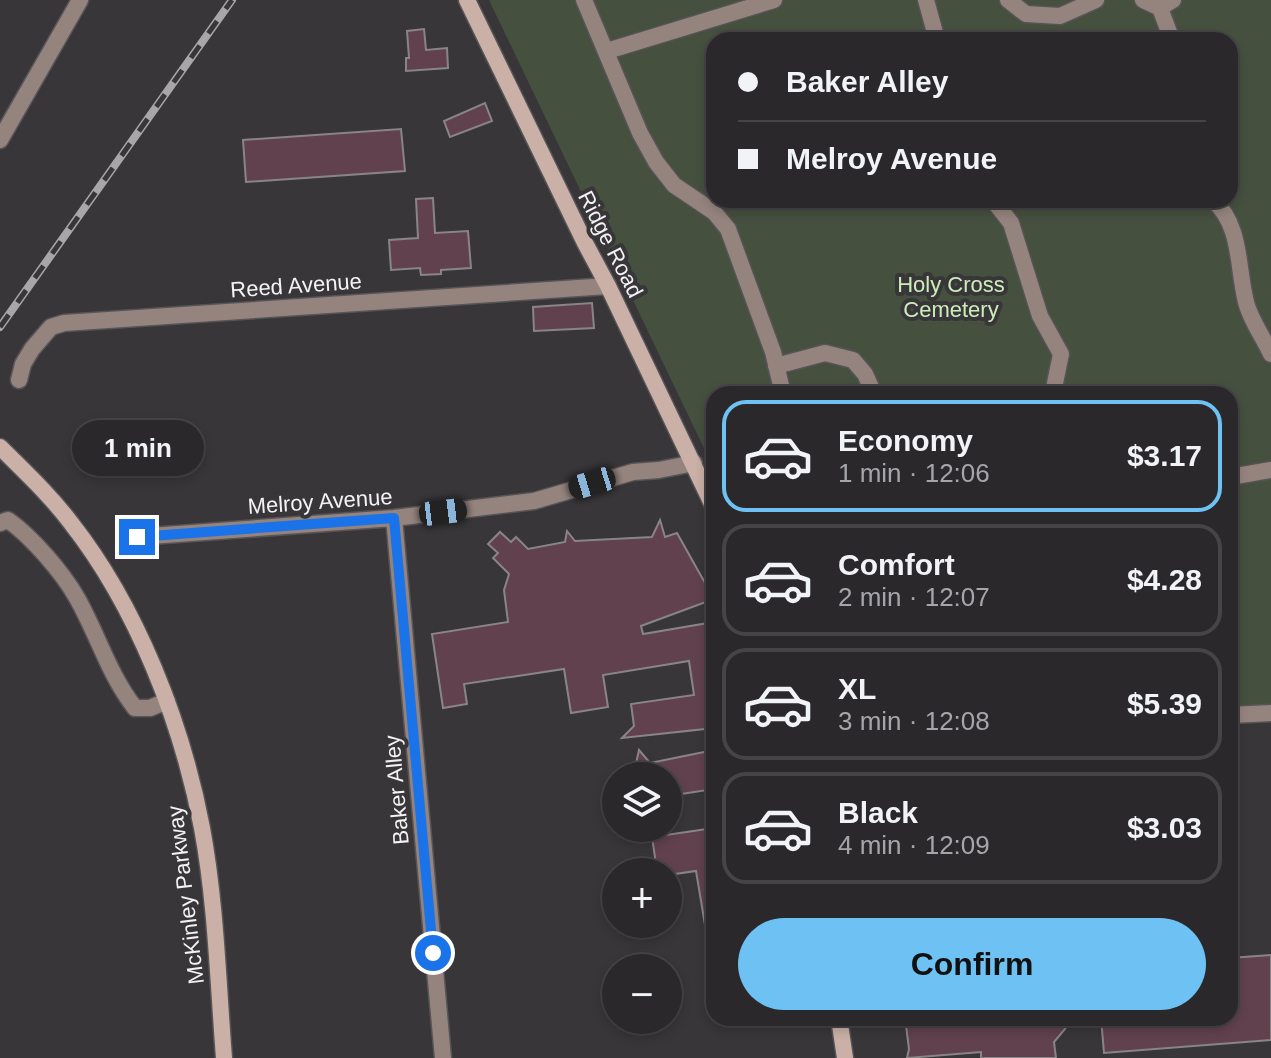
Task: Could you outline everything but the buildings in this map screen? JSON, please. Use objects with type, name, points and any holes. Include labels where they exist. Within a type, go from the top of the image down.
[{"type":"street","points":[[0,140],[80,0]]},
{"type":"street","name":"Ridge Road","points":[[467,0],[706,490]]},
{"type":"street","points":[[584,0],[640,133],[656,162],[674,185],[706,207]]},
{"type":"street","points":[[607,51],[774,0]]},
{"type":"street","points":[[926,0],[935,32]]},
{"type":"street","points":[[1008,0],[1026,14],[1060,16],[1096,0]]},
{"type":"street","points":[[1142,0],[1166,4],[1171,32]]},
{"type":"street","points":[[708,208],[728,229],[781,386]]},
{"type":"street","points":[[999,208],[1011,223],[1040,316],[1061,354],[1054,386]]},
{"type":"street","points":[[1222,208],[1237,243],[1246,304],[1271,354]]},
{"type":"street","name":"Reed Avenue","points":[[19,380],[23,364],[32,349],[51,327],[64,323],[608,286]]},
{"type":"street","points":[[776,366],[825,353],[853,360],[870,386]]},
{"type":"street","name":"McKinley Parkway","points":[[0,447],[50,496],[104,571],[131,621],[167,701],[185,755],[202,830],[209,875],[224,1058]]},
{"type":"street","name":"Melroy Avenue","points":[[137,537],[394,518],[534,501],[633,472],[694,463]]},
{"type":"street","points":[[1238,476],[1271,470]]},
{"type":"street","name":"Baker Alley","points":[[394,518],[443,1058]]},
{"type":"street","points":[[0,523],[8,520],[21,530],[77,597],[121,691],[135,708],[150,708],[167,701]]},
{"type":"street","points":[[1238,715],[1271,713]]},
{"type":"street","points":[[840,1026],[845,1058]]},
{"type":"green space","name":"Holy Cross Cemetery","points":[[489,0],[1271,0],[1271,716],[1238,719],[1238,386],[706,386],[706,452]]},
{"type":"railway","points":[[0,327],[232,0]]},
{"type":"route","points":[[137,537],[394,518],[433,953]]}]
